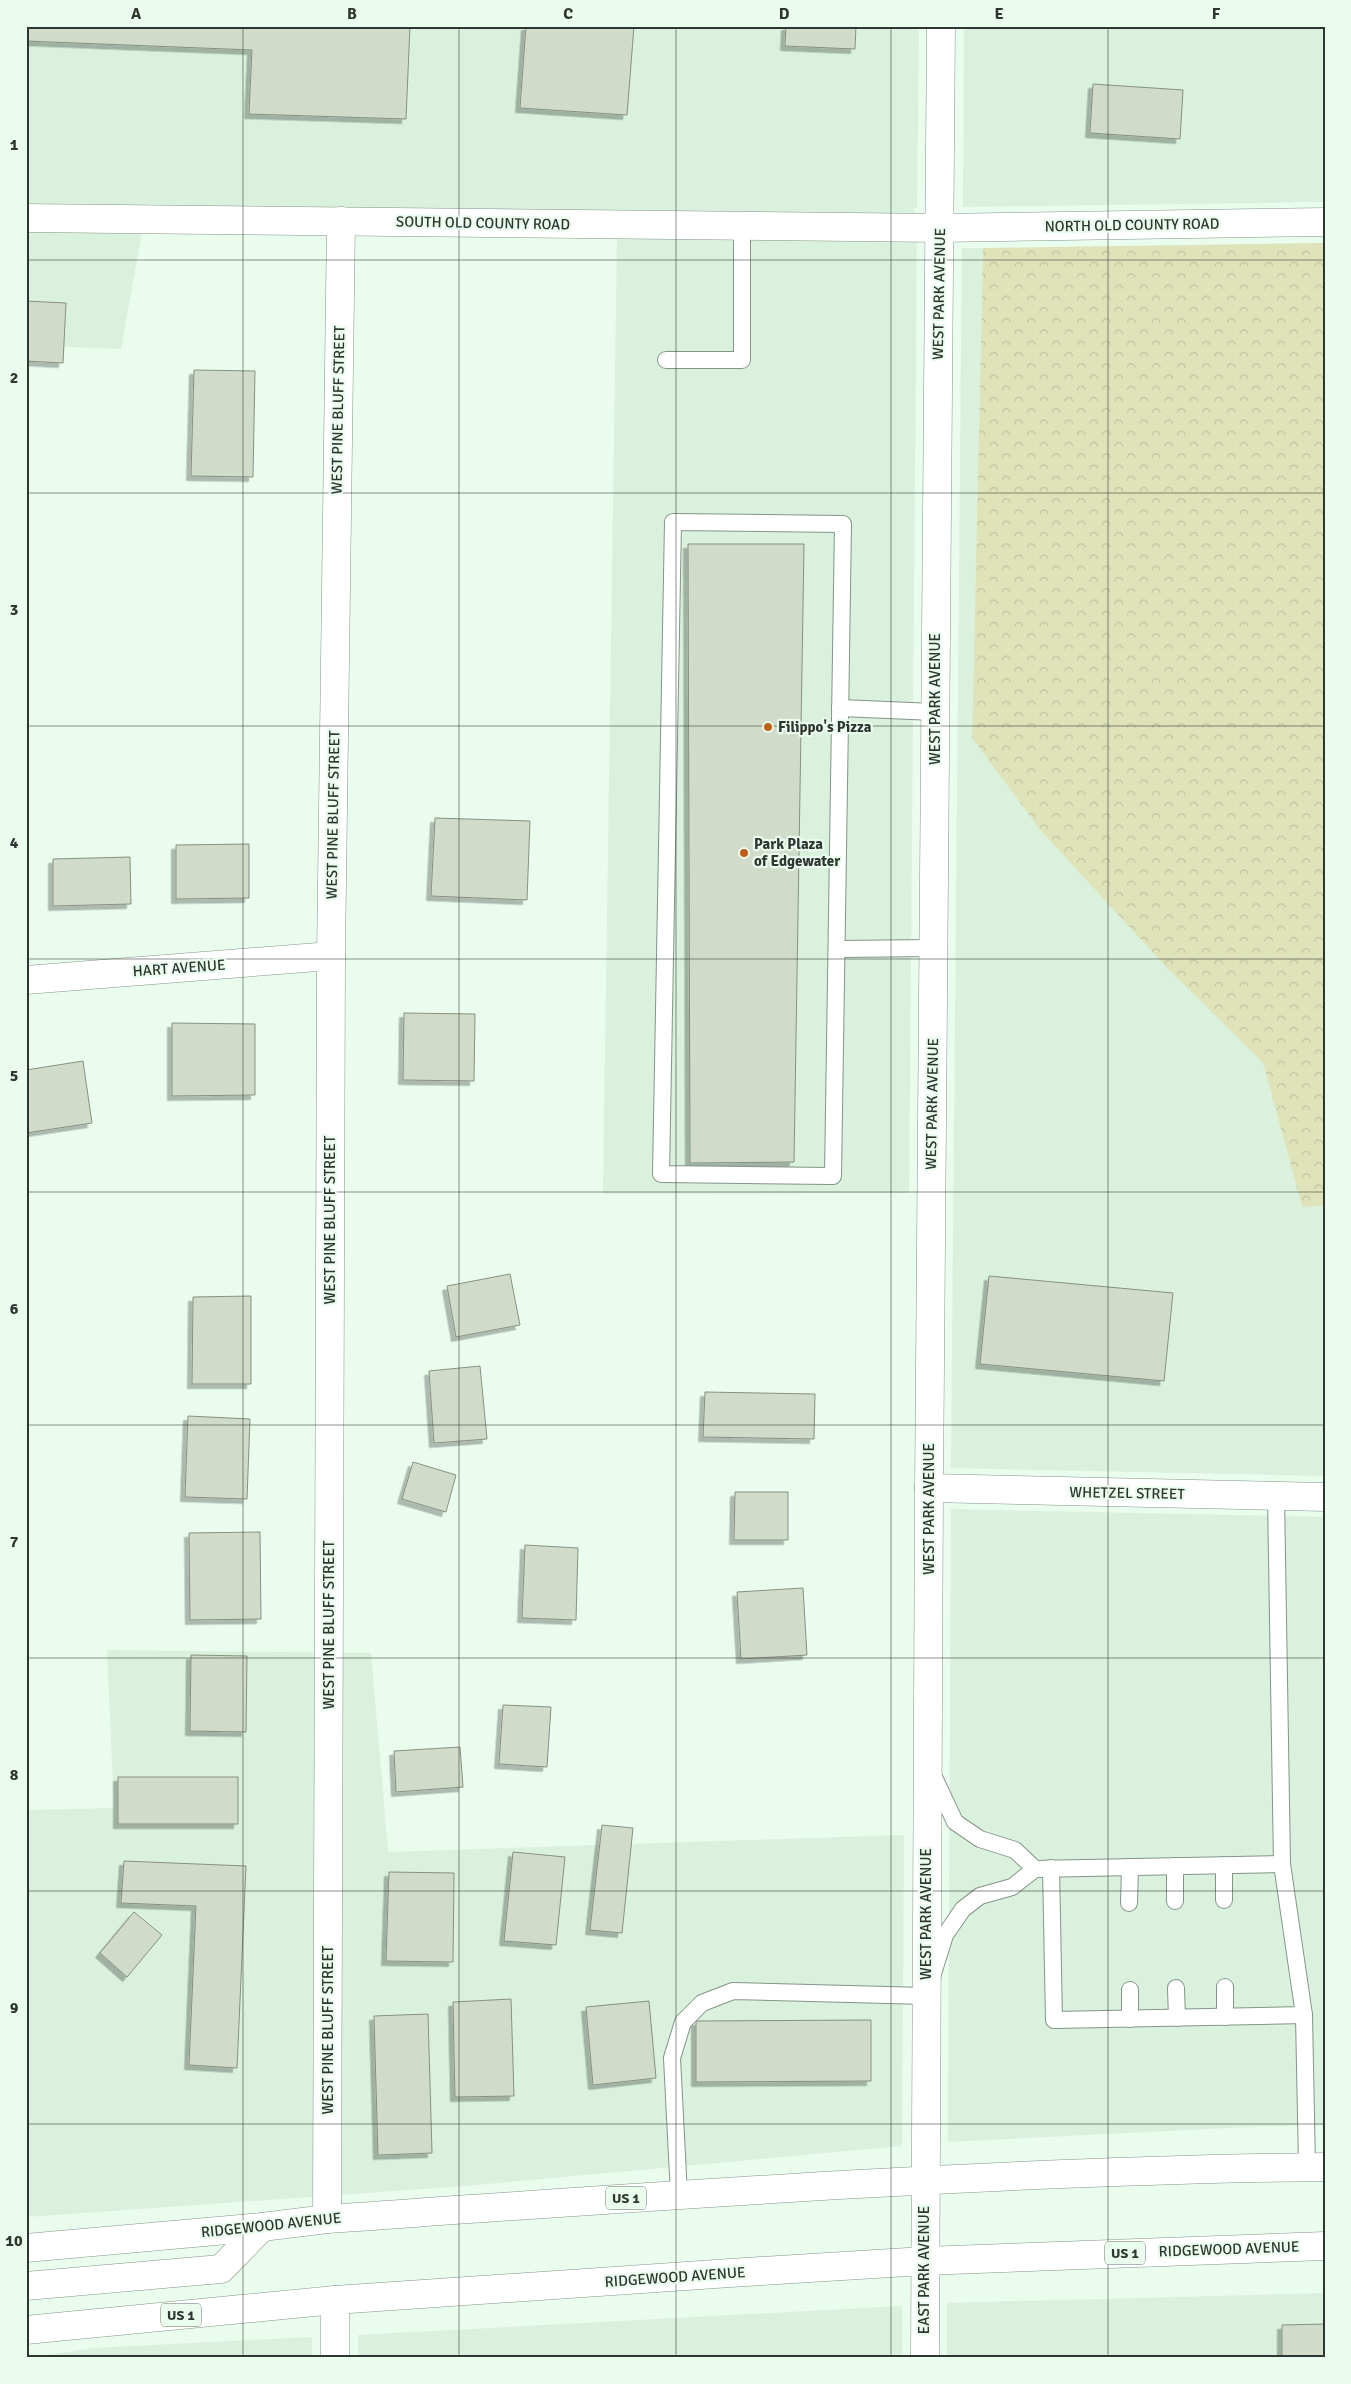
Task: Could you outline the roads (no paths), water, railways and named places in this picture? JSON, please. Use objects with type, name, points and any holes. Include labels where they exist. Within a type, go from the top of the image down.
[{"type":"street","name":"WEST PARK AVENUE","points":[[924,2181],[941,26]]},
{"type":"street","name":"SOUTH OLD COUNTY ROAD","points":[[26,218],[940,228]]},
{"type":"street","name":"WEST PINE BLUFF STREET","points":[[327,2219],[331,956],[341,221]]},
{"type":"street","name":"NORTH OLD COUNTY ROAD","points":[[940,228],[1325,222]]},
{"type":"street","name":"HART AVENUE","points":[[26,980],[331,956]]},
{"type":"street","name":"WHETZEL STREET","points":[[929,1488],[1325,1497]]},
{"type":"street","name":"RIDGEWOOD AVENUE","points":[[26,2248],[262,2227],[327,2219],[679,2195],[924,2181],[1316,2167]]},
{"type":"street","name":"EAST PARK AVENUE","points":[[924,2181],[925,2358]]},
{"type":"street","points":[[26,2286],[221,2268],[262,2227]]},
{"type":"street","name":"RIDGEWOOD AVENUE","points":[[26,2330],[335,2300],[924,2261],[1325,2246]]},
{"type":"street","points":[[335,2300],[335,2358]]},
{"type":"lane","points":[[666,360],[742,360],[742,226]]},
{"type":"lane","points":[[673,522],[843,524],[837,949],[833,1176],[661,1174],[673,522]]},
{"type":"lane","points":[[840,708],[935,712]]},
{"type":"lane","points":[[837,949],[934,948]]},
{"type":"lane","points":[[1276,1496],[1282,1864],[1304,2015],[1316,2167]]},
{"type":"lane","points":[[927,1764],[955,1822],[980,1839],[1015,1850],[1043,1868]]},
{"type":"lane","points":[[679,2195],[672,2058],[683,2022],[702,2003],[733,1991],[926,1996],[945,1935],[963,1908],[980,1896],[1012,1887],[1043,1868],[1282,1864]]},
{"type":"lane","points":[[1224,1865],[1224,1900]]},
{"type":"lane","points":[[1175,1866],[1176,1901]]},
{"type":"lane","points":[[1129,1903],[1130,1867]]},
{"type":"lane","points":[[1043,1868],[1054,2020],[1304,2015]]},
{"type":"lane","points":[[1225,1987],[1225,2017]]},
{"type":"lane","points":[[1176,1988],[1177,2018]]},
{"type":"lane","points":[[1130,1990],[1130,2019]]},
{"type":"place","name":"Filippo's Pizza","points":[[768,727]]},
{"type":"place","name":"Park Plaza of Edgewater","points":[[744,853]]}]
